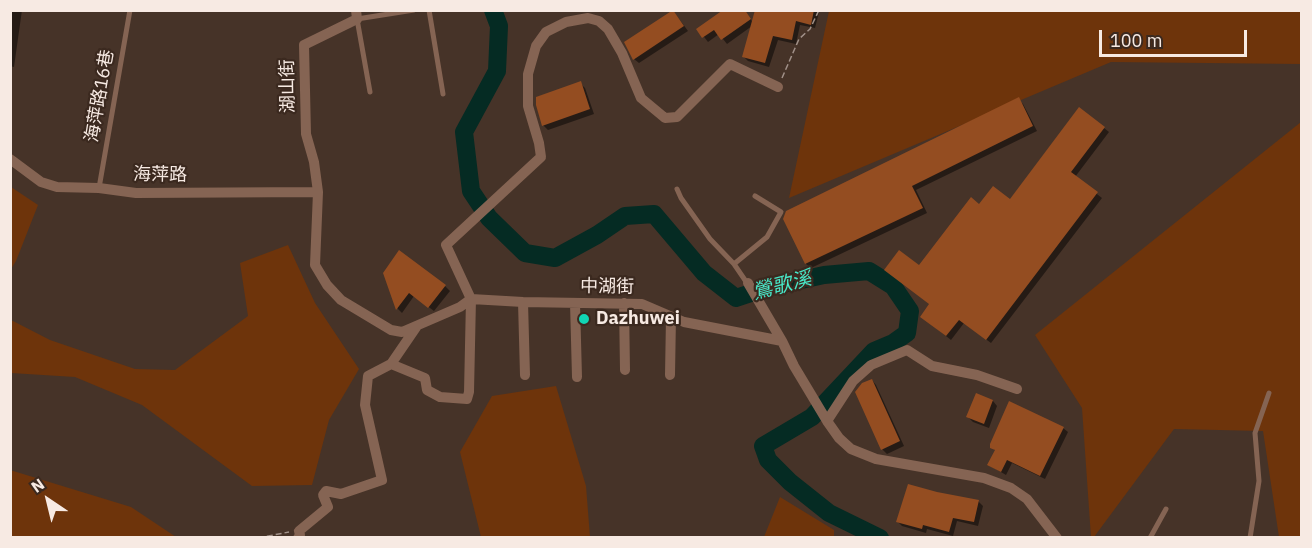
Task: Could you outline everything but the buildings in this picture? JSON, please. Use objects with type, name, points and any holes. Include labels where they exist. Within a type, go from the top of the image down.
[{"type":"street","name":"湖山街","points":[[318,192],[314,162],[306,134],[304,45],[356,14]]},
{"type":"street","points":[[391,364],[425,378],[427,390],[440,397],[466,399],[469,392],[471,299],[446,245],[541,157],[528,106],[529,66],[536,46],[546,32],[566,22],[588,18],[599,21],[608,29],[622,52],[641,98],[665,118],[677,117],[730,64],[778,87]]},
{"type":"street","name":"海萍路","points":[[10,159],[40,182],[57,187],[99,188],[136,193],[318,192]]},
{"type":"street","points":[[318,192],[315,265],[327,285],[341,300],[391,330],[402,332],[471,299]]},
{"type":"street","points":[[748,283],[825,417],[839,438],[851,449],[876,459],[984,478],[1011,488],[1027,499],[1057,537]]},
{"type":"street","name":"中湖街","points":[[471,299],[642,304],[684,322],[782,341]]},
{"type":"street","points":[[523,302],[525,375]]},
{"type":"street","points":[[575,303],[577,377]]},
{"type":"street","points":[[624,303],[625,370]]},
{"type":"street","points":[[670,375],[671,317]]},
{"type":"street","points":[[298,534],[328,507],[323,495],[326,491],[341,494],[382,480],[365,405],[368,376],[391,364],[418,326]]},
{"type":"street","points":[[825,417],[853,381],[871,365],[907,350],[932,366],[977,375],[1017,389]]},
{"type":"lane","name":"海萍路16巷","points":[[99,188],[130,10]]},
{"type":"lane","points":[[370,92],[356,14],[414,10]]},
{"type":"lane","points":[[429,10],[442,94]]},
{"type":"lane","points":[[676,189],[710,239],[734,264],[748,283]]},
{"type":"lane","points":[[734,264],[767,237],[781,212],[755,196]]},
{"type":"lane","points":[[1250,537],[1260,481],[1255,433],[1269,393]]},
{"type":"lane","points":[[1150,537],[1166,509]]},
{"type":"path","points":[[778,87],[799,39],[810,29],[819,10]]},
{"type":"path","points":[[258,537],[298,534]]},
{"type":"shaded area","points":[[829,11],[1301,11],[1301,64],[1111,62],[789,198]]},
{"type":"shaded area","points":[[1301,122],[1301,537],[1279,537],[1263,431],[1174,429],[1094,537],[1091,537],[1082,408],[1035,335]]},
{"type":"shaded area","points":[[11,187],[38,205],[11,269]]},
{"type":"shaded area","points":[[288,245],[315,303],[359,369],[329,420],[312,485],[252,486],[142,405],[75,377],[11,373],[11,320],[50,340],[135,369],[175,370],[248,316],[240,263]]},
{"type":"shaded area","points":[[556,386],[586,486],[590,537],[481,537],[460,452],[492,396]]},
{"type":"shaded area","points":[[10,470],[131,507],[176,537],[11,537]]},
{"type":"shaded area","points":[[780,497],[834,530],[834,537],[764,537]]},
{"type":"waterway","name":"鶯歌溪","points":[[493,10],[499,26],[497,71],[464,132],[471,191],[489,218],[525,253],[555,258],[597,235],[625,216],[654,214],[704,273],[736,298],[769,287],[824,275],[869,271],[893,286],[910,311],[907,333],[893,343],[874,351],[812,417],[763,446],[768,460],[790,482],[829,513],[880,538]]},
{"type":"place","name":"Dazhuwei","points":[[584,319]]}]
